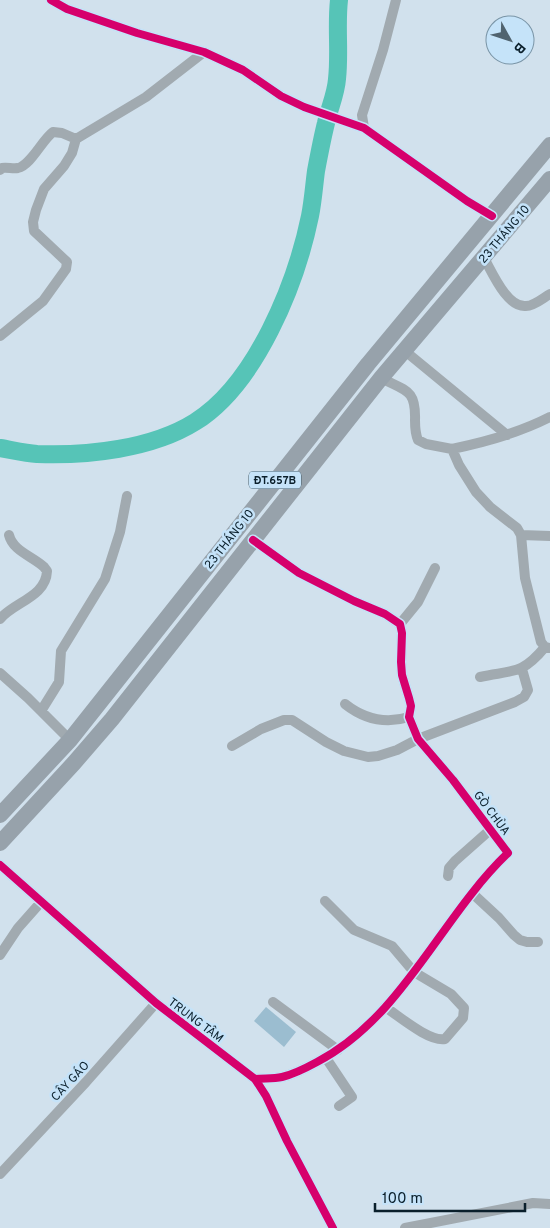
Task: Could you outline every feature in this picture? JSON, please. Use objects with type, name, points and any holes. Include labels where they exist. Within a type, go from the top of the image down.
[{"type":"main road","name":"23 THÁNG 10","points":[[0,815],[70,740],[368,364],[550,145]]},
{"type":"main road","name":"23 THÁNG 10","points":[[0,843],[112,719],[381,378],[550,179]]},
{"type":"main road","points":[[492,216],[508,229]]},
{"type":"street","points":[[51,0],[66,9],[204,52],[243,70],[281,96],[304,108],[364,128],[467,201],[492,216]]},
{"type":"street","points":[[364,128],[362,115],[384,50],[396,0]]},
{"type":"street","points":[[0,336],[43,301],[66,269],[67,262],[34,231],[33,222],[44,189],[64,166],[72,153],[76,139],[146,97],[204,52]]},
{"type":"street","points":[[0,170],[9,167],[18,168],[24,165],[46,137],[53,132],[62,133],[76,139]]},
{"type":"street","points":[[484,258],[507,297],[515,304],[524,307],[532,305],[550,294]]},
{"type":"street","points":[[405,350],[507,435]]},
{"type":"street","points":[[381,378],[407,392],[415,401],[415,431],[418,440],[426,444],[452,448],[507,435],[550,417]]},
{"type":"street","points":[[452,448],[459,465],[476,492],[490,507],[517,528],[521,535],[525,578],[541,642],[548,647],[522,669],[480,678]]},
{"type":"street","points":[[41,711],[58,682],[61,651],[106,578],[120,532],[127,496]]},
{"type":"street","points":[[0,619],[12,608],[34,595],[46,576],[47,571],[10,542],[9,535]]},
{"type":"street","points":[[521,535],[550,536]]},
{"type":"street","points":[[253,540],[299,573],[354,601],[385,614],[400,624],[418,602],[435,568]]},
{"type":"street","name":"GÒ CHÙA","points":[[255,1079],[281,1077],[300,1071],[326,1058],[378,1016],[414,972],[472,894],[508,853],[453,780],[418,739],[410,717],[411,706],[402,675],[402,633],[400,624]]},
{"type":"street","points":[[232,746],[249,734],[284,720],[292,720],[336,748],[362,756],[386,754],[418,739],[524,697],[528,690],[522,669]]},
{"type":"street","points":[[0,673],[70,740]]},
{"type":"street","points":[[346,704],[358,713],[377,719],[394,721],[410,717]]},
{"type":"street","points":[[448,876],[449,868],[454,861],[490,830]]},
{"type":"street","name":"TRUNG TÂM","points":[[0,865],[156,1003],[255,1079],[266,1096],[287,1141],[333,1228]]},
{"type":"street","points":[[472,894],[520,940],[538,942]]},
{"type":"street","points":[[325,901],[354,930],[392,946],[414,972],[451,994],[464,1008],[463,1018],[445,1039],[441,1040],[428,1036],[385,1007]]},
{"type":"street","points":[[0,955],[18,928],[41,902]]},
{"type":"street","points":[[273,1002],[338,1050]]},
{"type":"street","name":"CÂY GÁO","points":[[0,1174],[86,1082],[156,1003]]},
{"type":"street","points":[[326,1058],[352,1097],[339,1106]]},
{"type":"street","points":[[405,1228],[533,1203],[550,1204]]},
{"type":"building","points":[[266,1007],[296,1032],[284,1047],[254,1021]]},
{"type":"waterway","points":[[0,448],[32,454],[77,454],[139,445],[159,439],[195,422],[217,405],[237,383],[255,358],[284,301],[304,243],[322,141],[336,85],[339,0]]},
{"type":"cycle path","points":[[51,0],[67,9],[137,33],[204,52],[243,70],[281,96],[304,107],[364,128],[467,201],[492,216]]},
{"type":"cycle path","points":[[253,540],[299,573],[354,601],[385,614],[400,624],[402,633],[402,675],[411,706],[409,717],[418,739],[453,780],[508,853],[484,879],[419,965],[374,1020],[347,1043],[305,1069],[282,1077],[255,1079]]},
{"type":"cycle path","points":[[0,865],[156,1003],[255,1079],[266,1096],[287,1141],[333,1228]]}]
